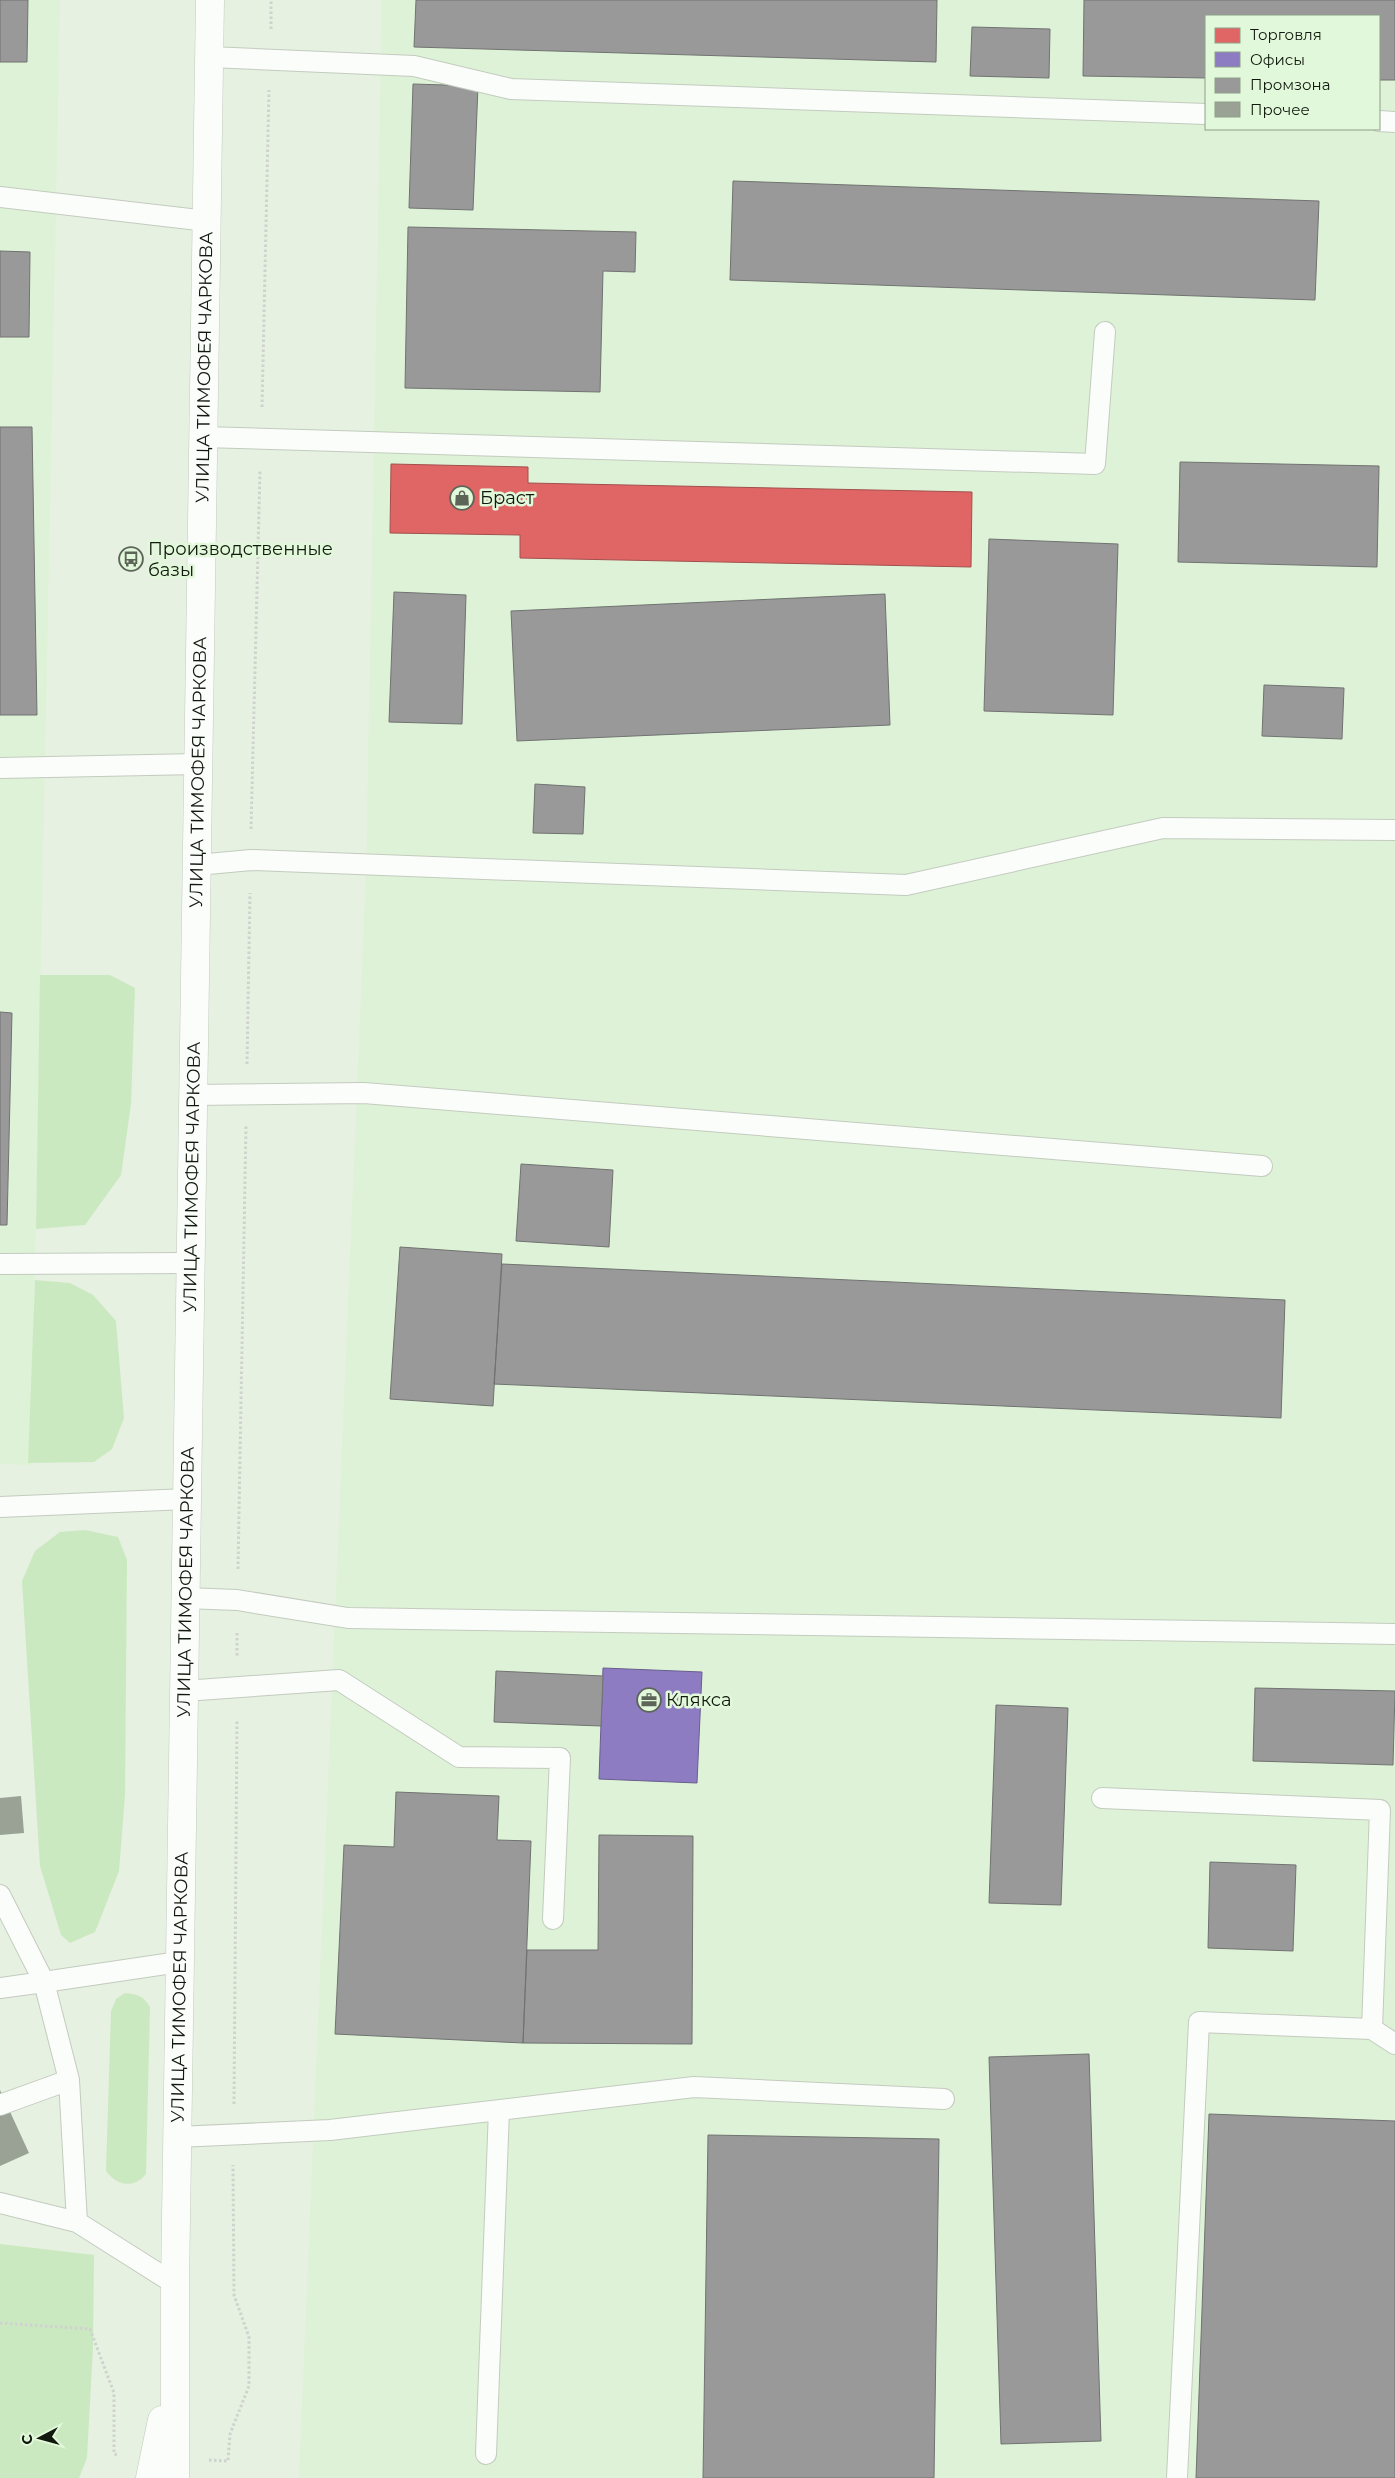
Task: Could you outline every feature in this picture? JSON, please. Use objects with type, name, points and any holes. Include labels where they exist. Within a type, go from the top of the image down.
[{"type":"main road","name":"УЛИЦА ТИМОФЕЯ ЧАРКОВА","points":[[164,2468],[174,2354],[210,0]]},
{"type":"lane","points":[[210,57],[414,66],[511,89],[1205,114]]},
{"type":"lane","points":[[1380,121],[1395,122]]},
{"type":"lane","points":[[0,197],[207,221]]},
{"type":"lane","points":[[203,437],[1095,464],[1105,332]]},
{"type":"lane","points":[[0,768],[198,764]]},
{"type":"lane","points":[[196,864],[250,860],[906,885],[1163,828],[1395,830]]},
{"type":"lane","points":[[193,1095],[364,1093],[1262,1166]]},
{"type":"lane","points":[[0,1264],[190,1263]]},
{"type":"lane","points":[[0,1507],[187,1499]]},
{"type":"lane","points":[[185,1598],[237,1600],[348,1618],[1395,1634]]},
{"type":"lane","points":[[184,1691],[339,1680],[459,1757],[560,1758],[553,1919]]},
{"type":"lane","points":[[1102,1798],[1380,1810],[1372,2028]]},
{"type":"lane","points":[[0,1895],[44,1982],[69,2080],[77,2222]]},
{"type":"lane","points":[[0,1988],[179,1962]]},
{"type":"lane","points":[[1177,2478],[1199,2022],[1372,2028],[1395,2044]]},
{"type":"lane","points":[[0,2105],[69,2080]]},
{"type":"lane","points":[[177,2136],[330,2130],[694,2087],[944,2099]]},
{"type":"lane","points":[[486,2454],[499,2110]]},
{"type":"lane","points":[[0,2203],[77,2222],[175,2284]]},
{"type":"path","points":[[0,2324],[90,2329],[114,2393],[114,2454],[164,2468],[228,2461],[230,2434],[249,2386],[249,2337],[234,2295],[233,2134],[237,1600],[250,860],[272,0]]},
{"type":"shaded area","points":[[0,0],[60,0],[31,1465],[0,1464]]},
{"type":"shaded area","points":[[382,0],[1395,0],[1395,2478],[299,2478],[366,873]]},
{"type":"shaded area","points":[[40,975],[110,975],[135,988],[131,1104],[121,1175],[85,1225],[36,1229]]},
{"type":"shaded area","points":[[35,1280],[70,1283],[93,1295],[116,1321],[124,1418],[112,1449],[94,1462],[28,1463]]},
{"type":"shaded area","points":[[85,1530],[118,1537],[127,1560],[125,1795],[119,1871],[95,1932],[70,1943],[61,1935],[40,1866],[22,1581],[35,1551],[60,1532]]},
{"type":"shaded area","points":[[125,1993],[140,1996],[150,2007],[146,2174],[131,2184],[115,2180],[106,2171],[111,2011],[116,1999]]},
{"type":"shaded area","points":[[0,2244],[94,2255],[93,2347],[87,2458],[79,2478],[0,2478]]},
{"type":"building: Торговля","points":[[391,464],[528,467],[528,483],[972,492],[971,567],[520,558],[520,535],[390,533]]},
{"type":"building: Офисы","points":[[603,1668],[702,1672],[697,1783],[599,1779]]},
{"type":"building: Промзона","points":[[0,0],[28,0],[27,62],[0,62]]},
{"type":"building: Промзона","points":[[416,0],[937,0],[936,62],[414,47]]},
{"type":"building: Промзона","points":[[1084,0],[1395,0],[1395,80],[1380,80],[1380,15],[1205,15],[1205,78],[1083,76]]},
{"type":"building: Промзона","points":[[972,27],[1050,29],[1049,78],[970,76]]},
{"type":"building: Промзона","points":[[413,84],[478,86],[473,210],[409,208]]},
{"type":"building: Промзона","points":[[733,181],[1319,201],[1315,300],[730,280]]},
{"type":"building: Промзона","points":[[408,227],[636,232],[635,272],[603,271],[600,392],[405,388]]},
{"type":"building: Промзона","points":[[0,251],[30,252],[29,337],[0,337]]},
{"type":"building: Промзона","points":[[0,427],[32,427],[37,715],[0,715]]},
{"type":"building: Промзона","points":[[1180,462],[1379,466],[1377,567],[1178,562]]},
{"type":"building: Промзона","points":[[989,539],[1118,544],[1113,715],[984,711]]},
{"type":"building: Промзона","points":[[394,592],[466,595],[462,724],[389,722]]},
{"type":"building: Промзона","points":[[885,594],[890,725],[517,741],[511,611]]},
{"type":"building: Промзона","points":[[1264,685],[1344,688],[1342,739],[1262,736]]},
{"type":"building: Промзона","points":[[535,784],[585,787],[583,834],[533,833]]},
{"type":"building: Промзона","points":[[0,1012],[12,1013],[7,1225],[0,1225]]},
{"type":"building: Промзона","points":[[521,1164],[613,1170],[609,1247],[516,1241]]},
{"type":"building: Промзона","points":[[400,1247],[502,1254],[493,1406],[390,1399]]},
{"type":"building: Промзона","points":[[502,1264],[1285,1300],[1281,1418],[494,1384]]},
{"type":"building: Промзона","points":[[496,1671],[603,1676],[601,1726],[494,1722]]},
{"type":"building: Промзона","points":[[1255,1688],[1395,1691],[1393,1765],[1253,1761]]},
{"type":"building: Промзона","points":[[996,1705],[1068,1708],[1061,1905],[989,1903]]},
{"type":"building: Промзона","points":[[396,1792],[499,1796],[497,1840],[531,1841],[523,2043],[335,2034],[344,1845],[394,1847]]},
{"type":"building: Промзона","points":[[599,1835],[693,1836],[692,2044],[523,2043],[527,1950],[598,1950]]},
{"type":"building: Промзона","points":[[1210,1862],[1296,1865],[1293,1951],[1208,1948]]},
{"type":"building: Промзона","points":[[1089,2054],[1101,2441],[1001,2444],[989,2057]]},
{"type":"building: Промзона","points":[[1209,2114],[1395,2121],[1395,2478],[1196,2478]]},
{"type":"building: Промзона","points":[[708,2135],[939,2139],[934,2478],[703,2478]]},
{"type":"building: Прочее","points":[[21,1796],[24,1833],[0,1835],[0,1798]]},
{"type":"building: Прочее","points":[[0,2090],[29,2153],[0,2166]]},
{"type":"place","name":"Браст","points":[[462,498]]},
{"type":"place","name":"Производственные базы","points":[[131,559]]},
{"type":"place","name":"Клякса","points":[[649,1700]]}]
